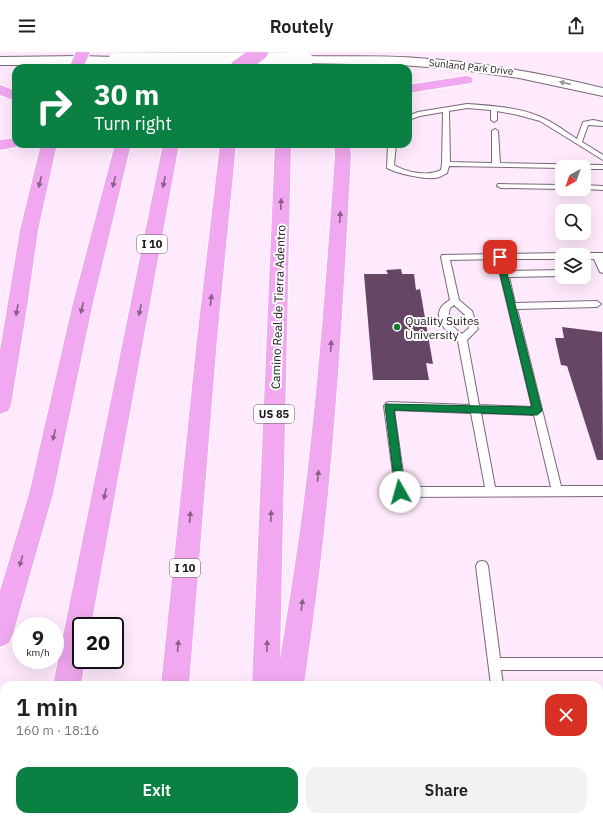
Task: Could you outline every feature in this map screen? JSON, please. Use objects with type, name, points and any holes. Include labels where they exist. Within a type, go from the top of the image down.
[{"type":"highway","points":[[143,64],[146,52]]},
{"type":"highway","points":[[186,64],[188,52]]},
{"type":"highway","points":[[237,64],[238,52]]},
{"type":"highway","points":[[243,64],[260,52]]},
{"type":"highway","points":[[285,64],[286,52]]},
{"type":"highway","points":[[412,88],[466,73]]},
{"type":"highway","points":[[0,89],[12,95]]},
{"type":"highway","points":[[0,145],[12,144]]},
{"type":"highway","points":[[0,405],[19,301],[28,230],[48,148]]},
{"type":"highway","points":[[0,634],[41,494],[82,307],[122,148]]},
{"type":"highway","name":"I 10","points":[[68,681],[170,148]]},
{"type":"highway","name":"I 10","points":[[175,681],[207,339],[228,148]]},
{"type":"highway","name":"Camino Real de Tierra Adentro","points":[[266,681],[283,148]]},
{"type":"highway","points":[[291,681],[311,541],[327,393],[345,148]]},
{"type":"main road","points":[[405,52],[466,73]]},
{"type":"main road","name":"Sunland Park Drive","points":[[0,61],[337,60],[423,62],[515,86],[596,104]]},
{"type":"main road","name":"Sunland Park Drive","points":[[412,77],[466,73],[534,75],[603,92]]},
{"type":"lane","points":[[412,116],[418,114],[467,106],[494,108],[519,113],[542,120],[603,158]]},
{"type":"lane","points":[[494,108],[494,120]]},
{"type":"lane","points":[[392,148],[390,166],[398,170],[435,176],[444,171],[446,164],[446,110]]},
{"type":"lane","points":[[579,142],[585,123],[593,122],[603,124]]},
{"type":"lane","points":[[495,131],[496,165]]},
{"type":"lane","points":[[446,164],[603,167]]},
{"type":"lane","points":[[501,186],[555,187]]},
{"type":"lane","points":[[591,187],[603,188]]},
{"type":"lane","points":[[462,339],[474,329],[470,313],[455,301],[446,257],[555,256]]},
{"type":"lane","points":[[600,256],[603,270]]},
{"type":"lane","points":[[500,257],[557,491]]},
{"type":"lane","points":[[504,274],[555,273]]},
{"type":"lane","points":[[455,301],[446,306],[443,312],[444,324],[451,332],[462,339],[490,492]]},
{"type":"lane","points":[[512,306],[597,304]]},
{"type":"lane","points":[[537,411],[389,406],[400,492],[603,491]]},
{"type":"lane","points":[[482,566],[497,681]]},
{"type":"lane","points":[[495,664],[603,664]]},
{"type":"building","name":"Quality Suites University","points":[[401,269],[402,274],[414,274],[416,290],[420,289],[433,364],[426,363],[429,380],[373,380],[364,274],[388,274],[386,270]]},
{"type":"building","points":[[562,327],[602,332],[603,460],[597,460],[567,366],[561,365],[555,338],[564,338]]},
{"type":"place","name":"Quality Suites University","points":[[397,327]]},
{"type":"route","points":[[400,492],[389,406],[537,411],[500,257]]}]
